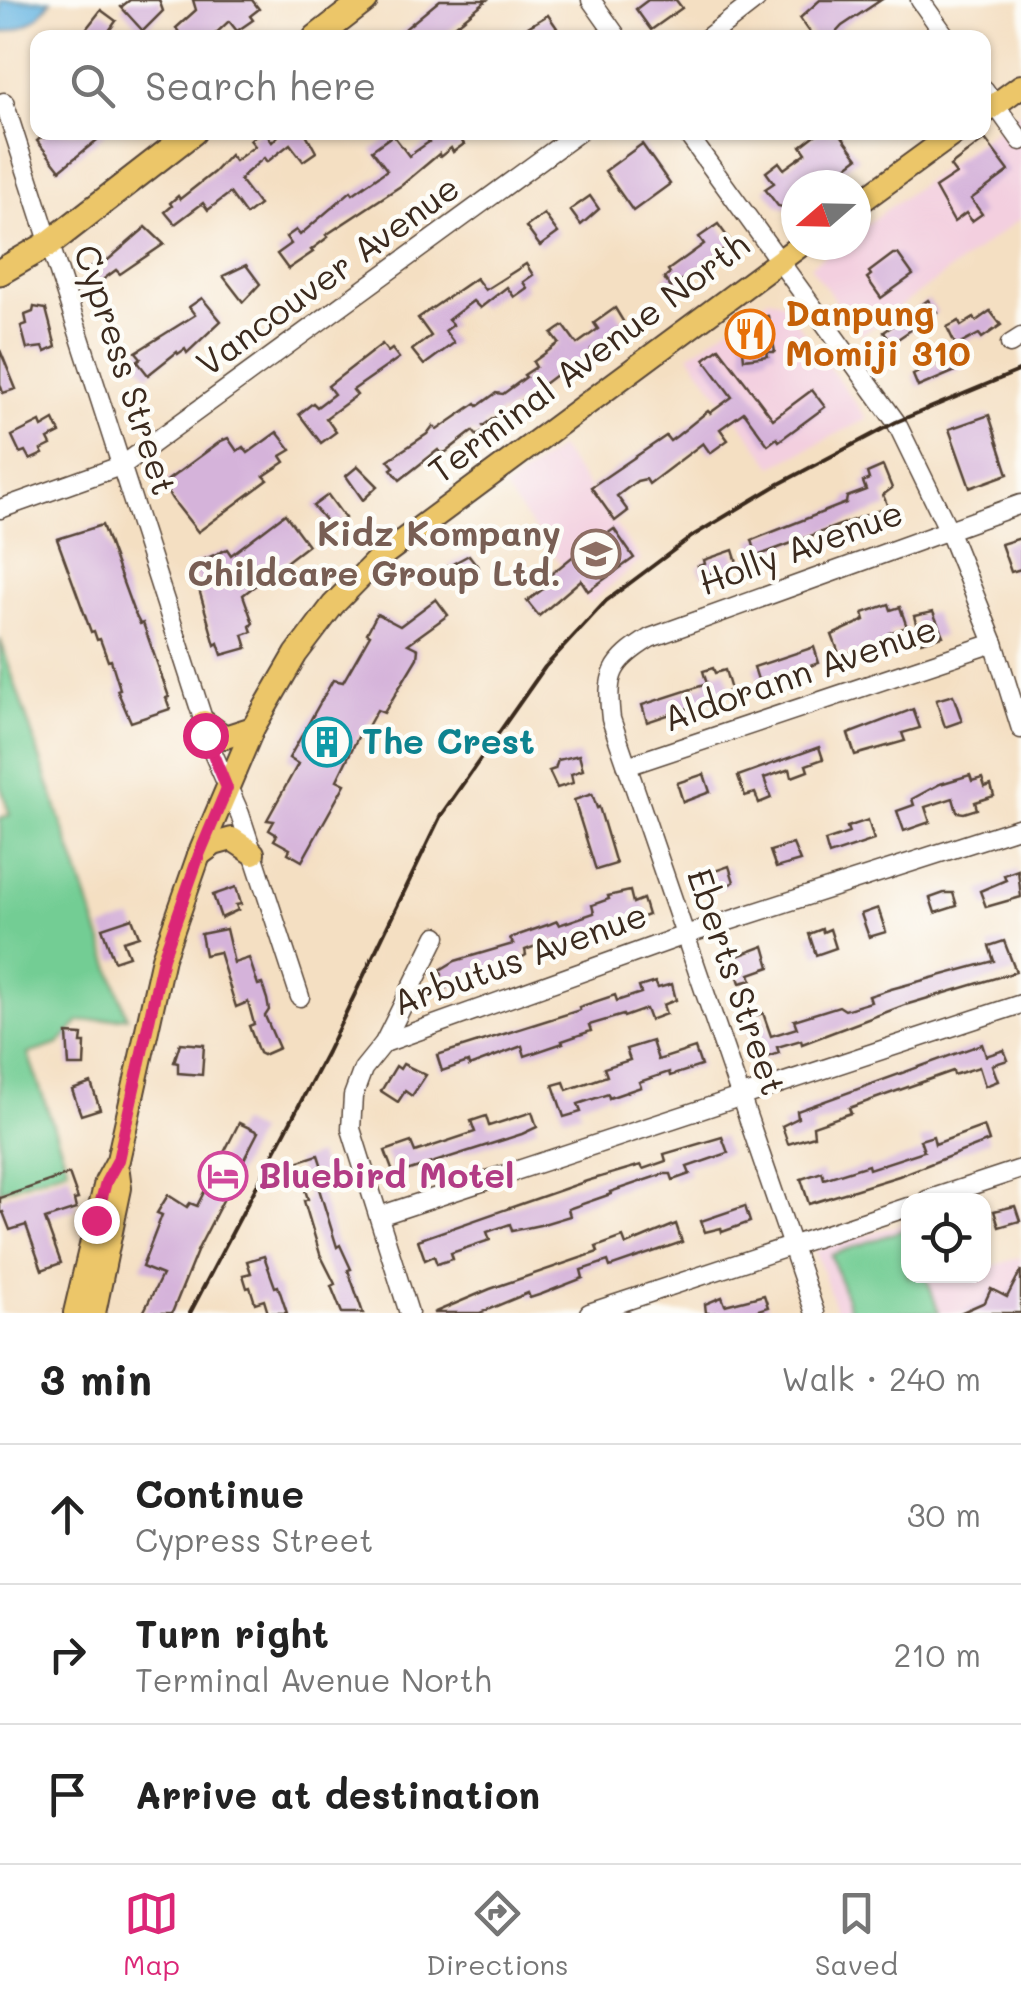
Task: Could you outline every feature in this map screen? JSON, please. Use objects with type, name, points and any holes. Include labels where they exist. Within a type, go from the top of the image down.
[{"type":"highway","points":[[326,30],[365,0]]},
{"type":"highway","points":[[0,272],[50,243],[183,140]]},
{"type":"main road","points":[[991,100],[1021,86]]},
{"type":"main road","points":[[871,194],[945,140]]},
{"type":"main road","name":"Terminal Avenue North","points":[[75,1313],[106,1182],[117,1163],[163,958],[199,855],[253,728],[296,654],[333,604],[379,558],[781,260]]},
{"type":"main road","points":[[204,722],[225,737],[253,728]]},
{"type":"main road","points":[[199,855],[214,844],[232,840],[253,853]]},
{"type":"main road","name":"Terminal Avenue North","points":[[94,1313],[120,1188],[117,1163]]},
{"type":"street","points":[[591,0],[612,30]]},
{"type":"street","points":[[717,30],[756,0]]},
{"type":"street","points":[[920,0],[941,30]]},
{"type":"street","name":"Cypress Street","points":[[2,103],[123,466],[211,754],[253,853],[300,997]]},
{"type":"street","points":[[991,107],[1021,141]]},
{"type":"street","name":"Vancouver Avenue","points":[[0,509],[123,466],[568,140]]},
{"type":"street","points":[[692,140],[896,422],[948,529],[994,643],[1021,729]]},
{"type":"street","name":"Holly Avenue","points":[[612,669],[626,652],[650,638],[1021,504]]},
{"type":"street","name":"Aldorann Avenue","points":[[627,766],[994,643]]},
{"type":"street","name":"Eberts Street","points":[[612,669],[608,694],[611,719],[815,1313]]},
{"type":"street","name":"Arbutus Avenue","points":[[384,1043],[685,935],[1021,827]]},
{"type":"street","points":[[410,1313],[351,1129],[353,1096],[438,936]]},
{"type":"street","points":[[378,1216],[1021,1004]]},
{"type":"street","points":[[949,1193],[1021,1169]]},
{"type":"street","points":[[589,1313],[901,1209]]},
{"type":"shaded area","points":[[1021,111],[1021,218],[861,335],[810,266],[818,260],[871,260],[871,221],[981,140],[991,140],[991,133]]},
{"type":"shaded area","points":[[769,298],[782,302],[867,419],[773,466],[689,355]]},
{"type":"shaded area","points":[[559,448],[641,560],[590,603],[504,489]]},
{"type":"shaded area","points":[[901,1224],[901,1283],[991,1283],[991,1267],[1021,1257],[1021,1313],[837,1313],[815,1250]]},
{"type":"green space","points":[[0,639],[127,1017],[79,1022],[59,1044],[28,1054],[68,1168],[0,1191],[0,818],[10,815],[0,784]]},
{"type":"green space","points":[[901,1230],[901,1283],[928,1283],[939,1313],[851,1313],[831,1255]]},
{"type":"water","points":[[0,0],[51,0],[30,23],[0,33]]},
{"type":"building","points":[[130,0],[159,0],[163,11],[142,30],[121,7]]},
{"type":"building","points":[[193,0],[252,0],[259,9],[250,16],[253,20],[238,30],[229,21],[219,30],[177,30],[196,10]]},
{"type":"building","points":[[440,0],[487,0],[450,30],[404,30]]},
{"type":"building","points":[[648,0],[676,0],[682,8],[651,30],[636,9]]},
{"type":"building","points":[[820,0],[881,0],[838,30],[808,30],[800,18]]},
{"type":"building","points":[[101,10],[116,21],[110,30],[85,30]]},
{"type":"building","points":[[548,15],[557,28],[554,30],[523,30]]},
{"type":"building","points":[[38,140],[97,140],[60,170]]},
{"type":"building","points":[[250,140],[309,140],[316,152],[303,161],[290,144],[245,174],[240,180],[259,205],[246,215],[230,193],[208,210],[203,203],[175,224],[165,212],[172,206],[170,203],[214,172],[230,155],[235,161],[255,146]]},
{"type":"building","points":[[386,140],[397,140],[409,156],[429,142],[461,140],[464,144],[453,152],[451,148],[440,157],[439,154],[402,185],[326,235],[313,252],[288,269],[277,254],[291,244],[286,237],[296,230],[300,235],[351,191],[353,194],[387,170],[372,150]]},
{"type":"building","points":[[809,140],[845,140],[858,158],[842,170],[781,170],[781,207],[778,206],[765,189],[774,183],[766,172],[779,162],[784,169],[806,153],[801,146]]},
{"type":"building","points":[[986,140],[1009,171],[971,199],[982,214],[972,221],[966,213],[954,222],[935,188],[956,174],[950,166]]},
{"type":"building","points":[[642,144],[670,184],[633,211],[605,171]]},
{"type":"building","points":[[590,196],[599,209],[581,225],[570,210]]},
{"type":"building","points":[[544,214],[558,233],[540,246],[526,227]]},
{"type":"building","points":[[718,224],[732,243],[671,288],[664,278],[670,273],[668,270],[704,244],[699,237]]},
{"type":"building","points":[[146,227],[164,244],[120,274],[116,270],[97,284],[87,270],[108,260]]},
{"type":"building","points":[[898,254],[913,275],[881,298],[867,278],[869,272]]},
{"type":"building","points":[[526,264],[533,275],[523,282],[527,288],[514,297],[507,287],[480,308],[473,301],[448,320],[453,325],[445,331],[454,343],[424,365],[412,350],[431,336],[418,318],[476,278],[485,290]]},
{"type":"building","points":[[246,265],[260,284],[243,302],[223,276]]},
{"type":"building","points":[[202,298],[221,321],[187,353],[185,349],[177,352],[148,375],[137,361],[141,358],[136,352],[195,315],[189,307]]},
{"type":"building","points":[[928,300],[937,312],[892,343],[884,332]]},
{"type":"building","points":[[34,307],[46,309],[56,347],[45,352],[43,347],[27,349],[21,326],[27,324],[25,315],[33,312]]},
{"type":"building","points":[[615,308],[626,326],[591,349],[594,358],[578,370],[573,362],[483,426],[486,429],[477,436],[473,431],[446,452],[438,450],[400,480],[391,469],[394,467],[388,460],[433,426],[437,430],[476,403],[478,406],[496,393],[503,394],[526,377],[536,367],[533,362],[559,343],[552,334],[564,326],[577,344],[598,329],[594,323]]},
{"type":"building","points":[[990,311],[1001,325],[982,338],[979,334],[956,346],[947,327],[959,321],[961,326],[974,318],[976,321]]},
{"type":"building","points":[[768,316],[775,352],[744,359],[741,331],[754,330],[753,318]]},
{"type":"building","points":[[382,344],[399,358],[353,390],[357,395],[326,418],[336,432],[321,443],[299,414],[334,394],[328,386]]},
{"type":"building","points":[[719,348],[773,419],[812,390],[825,407],[768,445],[744,412],[720,429],[728,440],[710,453],[703,443],[649,484],[646,479],[637,481],[617,496],[628,511],[615,521],[591,487],[666,436],[670,441],[732,397],[704,359]]},
{"type":"building","points":[[0,350],[16,389],[3,393],[0,384]]},
{"type":"building","points":[[960,351],[967,366],[918,387],[913,375]]},
{"type":"building","points":[[989,415],[1008,474],[970,488],[949,429]]},
{"type":"building","points":[[54,420],[60,433],[48,439],[51,445],[41,450],[43,454],[30,460],[25,451],[20,453],[12,436],[40,422],[42,427]]},
{"type":"building","points":[[277,432],[291,450],[281,456],[285,462],[264,476],[268,480],[198,532],[164,486],[168,480],[221,441],[228,438],[237,451],[243,447],[248,453]]},
{"type":"building","points":[[358,466],[378,486],[363,500],[346,476]]},
{"type":"building","points":[[883,466],[892,488],[883,495],[888,507],[757,556],[752,540],[846,503],[847,497],[866,490],[863,482],[869,479],[867,473]]},
{"type":"building","points":[[328,495],[345,518],[332,528],[313,506]]},
{"type":"building","points":[[285,514],[308,545],[243,595],[253,623],[252,632],[243,635],[247,648],[222,655],[218,643],[215,645],[192,565],[227,549],[231,555]]},
{"type":"building","points":[[102,525],[169,697],[166,698],[170,709],[131,722],[117,690],[120,689],[111,660],[108,661],[100,639],[91,632],[57,539]]},
{"type":"building","points":[[614,529],[634,558],[588,591],[581,580],[539,616],[527,601],[543,589],[539,584],[598,536],[600,539]]},
{"type":"building","points":[[1021,538],[1021,569],[1011,572],[1001,544]]},
{"type":"building","points":[[733,550],[738,566],[702,576],[698,566],[705,564],[704,560]]},
{"type":"building","points":[[469,555],[479,568],[475,575],[461,582],[449,566]]},
{"type":"building","name":"The Crest","points":[[436,599],[448,615],[408,644],[418,649],[417,658],[384,713],[377,710],[363,735],[360,733],[337,780],[345,784],[302,861],[274,840],[277,835],[269,830],[274,821],[267,820],[298,764],[289,758],[333,680],[343,682],[370,635],[367,633],[377,614],[400,626]]},
{"type":"building","points":[[889,604],[891,610],[900,607],[907,627],[889,633],[893,643],[853,656],[840,656],[832,635],[865,620],[863,613]]},
{"type":"building","points":[[933,612],[943,636],[921,642],[914,616]]},
{"type":"building","points":[[814,647],[819,663],[759,683],[754,667]]},
{"type":"building","points":[[713,668],[715,673],[725,670],[731,690],[728,695],[647,722],[642,705],[707,684],[703,671]]},
{"type":"building","points":[[953,695],[962,721],[945,727],[936,700]]},
{"type":"building","points":[[913,709],[920,728],[902,733],[905,741],[855,755],[848,734]]},
{"type":"building","points":[[819,747],[823,759],[806,765],[808,771],[792,777],[790,769],[764,778],[771,798],[759,803],[755,793],[745,796],[738,776]]},
{"type":"building","points":[[579,755],[583,770],[571,774],[573,783],[557,788],[549,771],[555,769],[558,760]]},
{"type":"building","points":[[704,774],[710,792],[683,802],[677,783]]},
{"type":"building","points":[[970,775],[972,781],[982,778],[985,787],[991,785],[994,796],[975,802],[977,809],[964,813],[957,812],[953,798],[925,807],[930,822],[904,831],[897,811],[914,805],[912,799],[940,784]]},
{"type":"building","points":[[592,794],[616,864],[596,870],[574,800]]},
{"type":"building","points":[[868,820],[874,840],[829,855],[825,841],[849,833],[847,827]]},
{"type":"building","points":[[793,844],[800,861],[776,868],[770,851]]},
{"type":"building","points":[[729,866],[734,882],[715,892],[709,873]]},
{"type":"building","points":[[1018,870],[1021,897],[986,907],[980,891]]},
{"type":"building","points":[[236,887],[241,904],[236,905],[238,910],[221,918],[213,895]]},
{"type":"building","points":[[630,891],[633,903],[643,899],[648,915],[618,926],[617,921],[557,946],[555,939],[525,950],[526,955],[512,964],[443,989],[438,977],[442,975],[440,970],[455,961],[513,944],[510,938],[557,921],[559,925],[594,913],[592,905]]},
{"type":"building","points":[[953,893],[957,906],[935,913],[930,898]]},
{"type":"building","points":[[878,908],[886,932],[869,937],[861,914]]},
{"type":"building","points":[[132,918],[139,936],[123,941],[129,956],[114,961],[102,928]]},
{"type":"building","points":[[226,929],[234,963],[249,958],[267,999],[269,1010],[265,1016],[279,1048],[263,1055],[249,1026],[254,1024],[248,1002],[236,1007],[219,952],[205,955],[201,934]]},
{"type":"building","points":[[830,929],[836,948],[816,955],[809,934]]},
{"type":"building","points":[[1004,941],[1016,972],[905,1005],[802,1044],[801,1040],[777,1047],[779,1053],[764,1058],[743,1020],[763,1013],[771,1036],[797,1028],[794,1020],[839,1006],[845,1010],[871,1002],[869,996],[994,961],[989,946]]},
{"type":"building","points":[[764,946],[770,967],[750,974],[752,980],[740,983],[732,958]]},
{"type":"building","points":[[655,982],[658,988],[672,984],[676,1000],[663,1005],[666,1014],[650,1020],[646,1009],[589,1025],[591,1031],[525,1056],[522,1046],[469,1066],[468,1062],[442,1071],[437,1055],[580,1010],[579,1007],[615,995],[617,1001],[641,993],[639,987]]},
{"type":"building","points":[[67,1034],[82,1035],[84,1066],[69,1066]]},
{"type":"building","points":[[652,1041],[658,1060],[695,1048],[701,1066],[670,1076],[669,1072],[639,1082],[641,1087],[578,1104],[581,1112],[564,1117],[553,1085],[564,1082],[567,1090],[607,1076],[604,1068],[630,1060],[626,1049]]},
{"type":"building","points":[[180,1043],[204,1045],[202,1075],[178,1073],[178,1063],[174,1062]]},
{"type":"building","points":[[982,1044],[986,1056],[1004,1050],[1008,1060],[992,1065],[998,1081],[985,1086],[979,1067],[954,1075],[953,1071],[849,1108],[851,1113],[813,1126],[814,1136],[788,1144],[782,1126],[798,1118],[797,1111]]},
{"type":"building","points":[[403,1064],[426,1075],[412,1096],[405,1091],[398,1102],[381,1091],[396,1066],[400,1069]]},
{"type":"building","points":[[91,1083],[100,1109],[81,1115],[72,1090]]},
{"type":"building","points":[[532,1112],[537,1127],[522,1134],[394,1175],[385,1151],[411,1142],[415,1152],[475,1132],[471,1121],[486,1116],[489,1126]]},
{"type":"building","points":[[239,1123],[258,1132],[198,1249],[172,1313],[143,1313],[162,1275],[142,1267],[162,1215],[157,1213],[168,1195],[187,1207],[190,1203],[197,1206]]},
{"type":"building","points":[[984,1126],[989,1141],[899,1176],[809,1204],[801,1179],[822,1172],[824,1179],[868,1165],[869,1169],[924,1151],[920,1140],[933,1136],[935,1144]]},
{"type":"building","points":[[722,1137],[728,1153],[687,1167],[690,1174],[673,1180],[671,1174],[663,1174],[568,1209],[570,1216],[512,1231],[510,1224],[487,1232],[490,1240],[451,1253],[453,1259],[437,1264],[434,1256],[425,1260],[418,1240],[587,1181],[641,1165],[643,1169],[666,1161],[664,1154]]},
{"type":"building","points":[[318,1155],[325,1176],[316,1179],[337,1247],[340,1245],[351,1269],[348,1270],[363,1313],[342,1313],[304,1201],[308,1199],[296,1162]]},
{"type":"building","points":[[69,1174],[78,1199],[74,1200],[76,1209],[45,1219],[61,1263],[42,1270],[26,1225],[10,1230],[3,1212],[0,1213],[0,1198]]},
{"type":"building","points":[[745,1206],[750,1222],[722,1232],[721,1228],[705,1232],[701,1221]]},
{"type":"building","points":[[1015,1206],[1020,1221],[999,1227],[994,1211]]},
{"type":"building","points":[[676,1224],[682,1242],[610,1267],[608,1261],[581,1270],[583,1278],[542,1294],[530,1298],[528,1293],[480,1313],[433,1313],[598,1252],[596,1247],[623,1237],[626,1245]]},
{"type":"building","points":[[264,1256],[287,1313],[268,1313],[264,1300],[255,1303],[250,1287],[247,1288],[243,1275],[251,1273],[247,1261]]},
{"type":"building","points":[[1021,1270],[1021,1313],[960,1313],[985,1302],[991,1289],[1007,1297]]},
{"type":"building","points":[[764,1295],[768,1307],[758,1310],[759,1313],[706,1313],[705,1304],[722,1297],[725,1305]]},
{"type":"railway","points":[[190,1313],[327,1052],[441,815],[545,667],[606,601],[694,535],[779,484],[896,422],[1021,370]]},
{"type":"place","name":"Danpung Momiji 310","points":[[750,334]]},
{"type":"place","name":"Kidz Kompany Childcare Group Ltd.","points":[[596,554]]},
{"type":"place","name":"The Crest","points":[[327,742]]},
{"type":"place","name":"Bluebird Motel","points":[[223,1176]]},
{"type":"route","points":[[96,1220],[106,1182],[118,1160],[163,958],[227,788],[205,735]]}]
